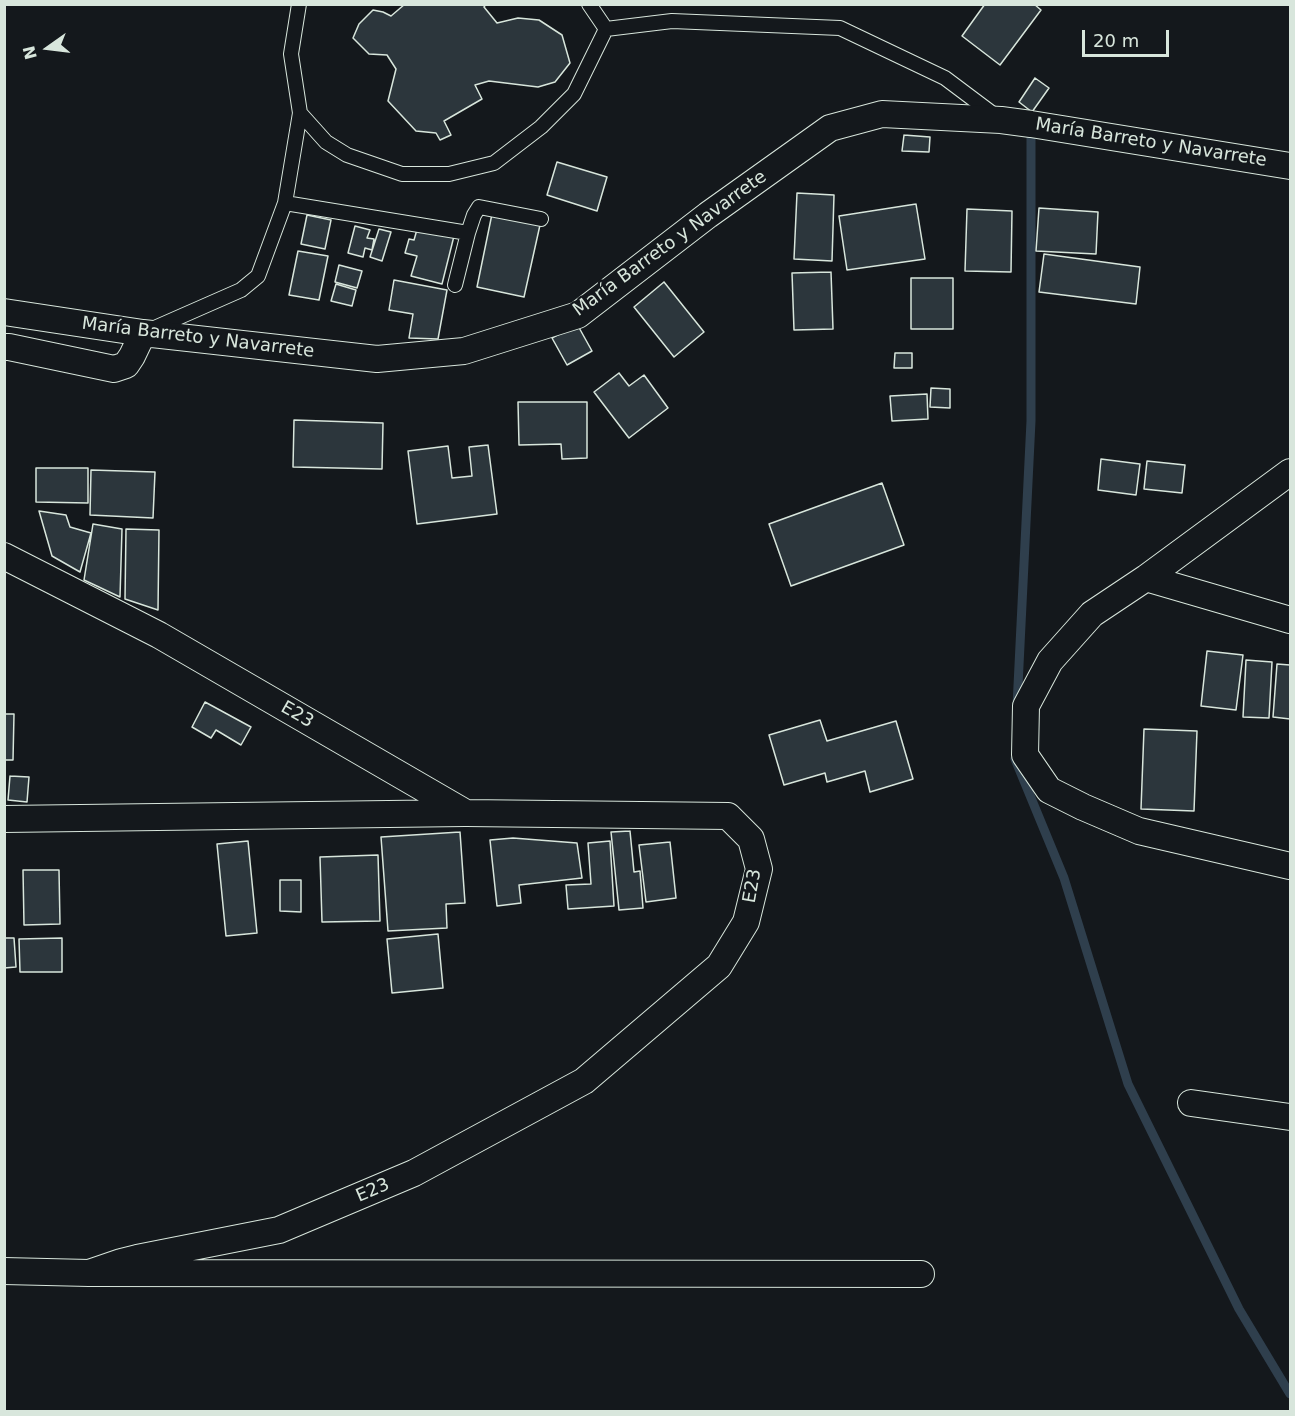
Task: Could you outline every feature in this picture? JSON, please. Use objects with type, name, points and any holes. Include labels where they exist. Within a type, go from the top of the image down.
[{"type":"street","name":"María Barreto y Navarrete","points":[[4,312],[143,333],[377,359],[464,351],[578,315],[708,214],[830,128],[882,114],[1001,120],[1041,125],[1290,166]]},
{"type":"street","points":[[4,347],[9,346],[114,369],[126,365],[143,333]]},
{"type":"street","points":[[1290,472],[1146,578],[1092,614],[1050,661],[1026,706],[1025,754],[1049,790],[1139,831],[1290,866]]},
{"type":"street","name":"E23","points":[[4,556],[159,635],[465,813],[728,816],[752,839],[759,869],[746,922],[719,966],[584,1081],[414,1173],[279,1230],[137,1258],[89,1273]]},
{"type":"street","points":[[1146,578],[1290,620]]},
{"type":"street","points":[[4,819],[465,813]]},
{"type":"street","points":[[1191,1103],[1290,1117]]},
{"type":"street","name":"E23","points":[[4,1272],[921,1274]]},
{"type":"lane","points":[[143,333],[241,290],[258,276],[285,203],[300,113],[291,54],[299,4]]},
{"type":"lane","points":[[589,4],[606,29]]},
{"type":"lane","points":[[606,29],[672,21],[840,28],[945,78],[1001,120]]},
{"type":"lane","points":[[300,113],[326,142],[346,155],[402,174],[449,174],[494,163],[541,127],[574,94],[606,29]]},
{"type":"lane","points":[[285,203],[468,232]]},
{"type":"lane","points":[[455,285],[468,232],[479,207],[541,219]]},
{"type":"building","points":[[405,4],[486,4],[484,7],[497,23],[518,18],[539,20],[562,35],[570,63],[555,82],[538,87],[489,81],[475,85],[482,99],[444,121],[451,135],[440,140],[436,133],[416,131],[388,101],[396,69],[387,55],[369,54],[353,38],[359,24],[373,10],[391,16]]},
{"type":"building","points":[[985,4],[1034,4],[1041,10],[1000,65],[962,36]]},
{"type":"building","points":[[1035,78],[1049,88],[1032,112],[1019,102]]},
{"type":"building","points":[[904,135],[930,137],[929,152],[902,151]]},
{"type":"building","points":[[557,162],[607,177],[597,211],[547,195]]},
{"type":"building","points":[[797,193],[834,195],[832,261],[794,259]]},
{"type":"building","points":[[916,204],[925,259],[847,270],[839,216]]},
{"type":"building","points":[[1039,208],[1098,212],[1096,254],[1036,251]]},
{"type":"building","points":[[967,209],[1012,211],[1011,272],[965,271]]},
{"type":"building","points":[[492,214],[540,225],[524,297],[477,287]]},
{"type":"building","points":[[307,215],[331,220],[325,249],[301,244]]},
{"type":"building","points":[[355,226],[370,230],[367,238],[374,239],[372,250],[365,248],[363,257],[348,253]]},
{"type":"building","points":[[418,226],[454,236],[442,284],[411,276],[417,256],[405,253],[409,239],[414,240]]},
{"type":"building","points":[[379,229],[391,232],[382,261],[370,257]]},
{"type":"building","points":[[298,251],[328,256],[319,300],[289,295]]},
{"type":"building","points":[[1044,254],[1140,267],[1136,304],[1039,292]]},
{"type":"building","points":[[339,265],[362,271],[357,288],[335,282]]},
{"type":"building","points":[[831,272],[833,329],[794,330],[792,273]]},
{"type":"building","points":[[911,278],[953,278],[953,329],[911,329]]},
{"type":"building","points":[[394,280],[447,290],[438,339],[409,338],[413,314],[389,310]]},
{"type":"building","points":[[664,282],[704,332],[674,357],[634,307]]},
{"type":"building","points":[[336,284],[356,290],[352,306],[331,301]]},
{"type":"building","points":[[577,324],[592,351],[567,365],[552,338]]},
{"type":"building","points":[[895,353],[912,353],[912,368],[894,368]]},
{"type":"building","points":[[619,373],[629,386],[644,375],[668,408],[629,438],[594,392]]},
{"type":"building","points":[[931,388],[950,389],[950,408],[930,407]]},
{"type":"building","points":[[927,394],[928,419],[892,421],[890,396]]},
{"type":"building","points":[[518,402],[587,402],[587,458],[562,459],[561,444],[519,445]]},
{"type":"building","points":[[294,420],[383,423],[382,469],[293,467]]},
{"type":"building","points":[[488,445],[497,514],[417,524],[408,451],[448,446],[452,478],[472,476],[469,447]]},
{"type":"building","points":[[1101,459],[1140,464],[1136,495],[1098,490]]},
{"type":"building","points":[[1147,461],[1185,465],[1182,493],[1144,489]]},
{"type":"building","points":[[36,468],[88,468],[88,503],[36,502]]},
{"type":"building","points":[[91,470],[155,472],[153,518],[90,515]]},
{"type":"building","points":[[882,483],[904,545],[791,586],[769,524]]},
{"type":"building","points":[[39,511],[66,515],[70,527],[91,533],[80,572],[52,556]]},
{"type":"building","points":[[93,524],[122,529],[120,597],[84,580]]},
{"type":"building","points":[[126,529],[159,530],[158,610],[125,599]]},
{"type":"building","points":[[1207,651],[1243,655],[1236,710],[1201,706]]},
{"type":"building","points":[[1246,660],[1272,662],[1269,718],[1243,717]]},
{"type":"building","points":[[1277,664],[1290,665],[1290,719],[1273,717]]},
{"type":"building","points":[[205,702],[251,727],[241,745],[216,730],[211,738],[192,727]]},
{"type":"building","points":[[4,714],[14,714],[13,760],[4,760]]},
{"type":"building","points":[[820,720],[827,741],[896,721],[913,779],[870,792],[865,771],[827,782],[825,773],[784,785],[769,735]]},
{"type":"building","points":[[1144,729],[1197,731],[1194,811],[1141,809]]},
{"type":"building","points":[[10,776],[29,777],[27,802],[8,800]]},
{"type":"building","points":[[630,831],[634,872],[640,871],[643,908],[619,910],[611,832]]},
{"type":"building","points":[[460,832],[465,903],[446,904],[447,928],[388,931],[381,837]]},
{"type":"building","points":[[513,838],[577,843],[582,878],[519,885],[521,903],[497,906],[490,840]]},
{"type":"building","points":[[248,841],[257,933],[226,936],[217,844]]},
{"type":"building","points":[[610,841],[614,906],[568,909],[566,885],[591,884],[588,843]]},
{"type":"building","points":[[670,842],[676,898],[646,902],[639,845]]},
{"type":"building","points":[[378,855],[380,921],[322,922],[320,857]]},
{"type":"building","points":[[23,870],[59,870],[60,924],[24,925]]},
{"type":"building","points":[[280,880],[301,880],[301,912],[280,911]]},
{"type":"building","points":[[438,934],[443,988],[392,993],[387,939]]},
{"type":"building","points":[[4,938],[14,938],[16,967],[4,968]]},
{"type":"building","points":[[62,938],[62,972],[20,972],[19,939]]},
{"type":"waterway","points":[[1017,706],[1031,421],[1031,126]]},
{"type":"waterway","points":[[1015,759],[1064,878],[1128,1084],[1239,1309],[1290,1394]]}]
